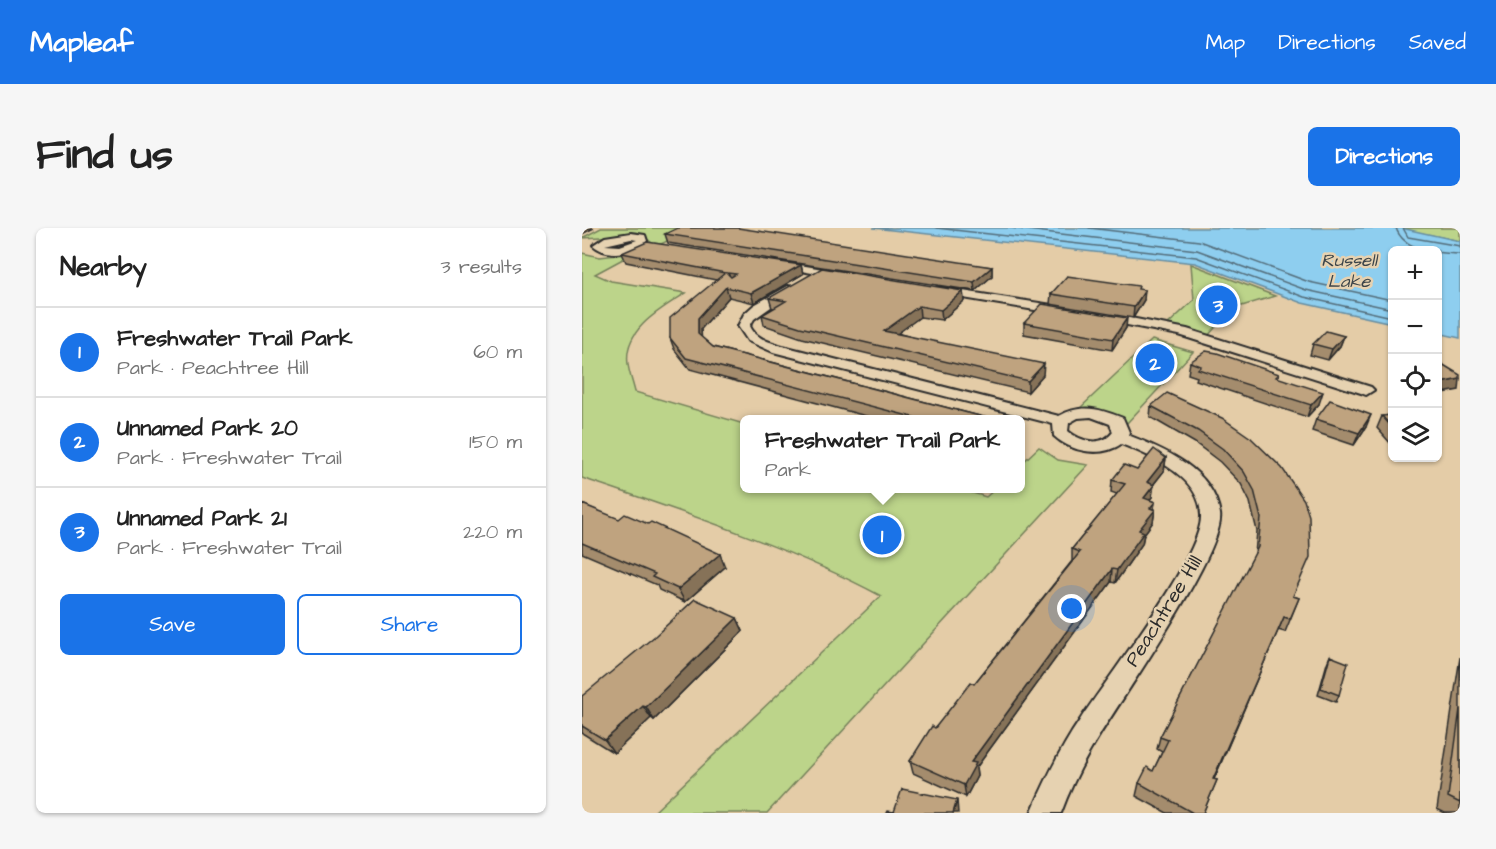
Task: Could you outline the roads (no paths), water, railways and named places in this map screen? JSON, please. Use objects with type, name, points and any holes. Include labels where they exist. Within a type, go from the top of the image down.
[{"type":"street","points":[[598,240],[637,236],[643,239],[644,244]]},
{"type":"street","points":[[762,262],[854,277]]},
{"type":"street","points":[[820,272],[758,308],[745,322],[747,334],[755,340],[778,349],[1062,421],[1083,412],[1102,414],[1110,417],[1120,426],[1119,437],[1104,445],[1078,444],[1064,438],[1060,432],[1062,421]]},
{"type":"street","points":[[923,288],[1118,319],[1182,332],[1366,390]]},
{"type":"street","name":"Peachtree Hill","points":[[1046,813],[1064,770],[1198,558],[1211,525],[1208,505],[1188,475],[1168,458],[1119,437]]},
{"type":"water","name":"Russell Lake","points":[[873,228],[1401,228],[1460,241],[1460,338],[1442,334],[1442,246],[1388,246],[1388,322],[1302,303],[1195,263]]},
{"type":"place","name":"Unnamed Park 21","points":[[1218,305]]},
{"type":"place","name":"Unnamed Park 20","points":[[1155,363]]},
{"type":"place","name":"Freshwater Trail Park","points":[[882,535]]}]
